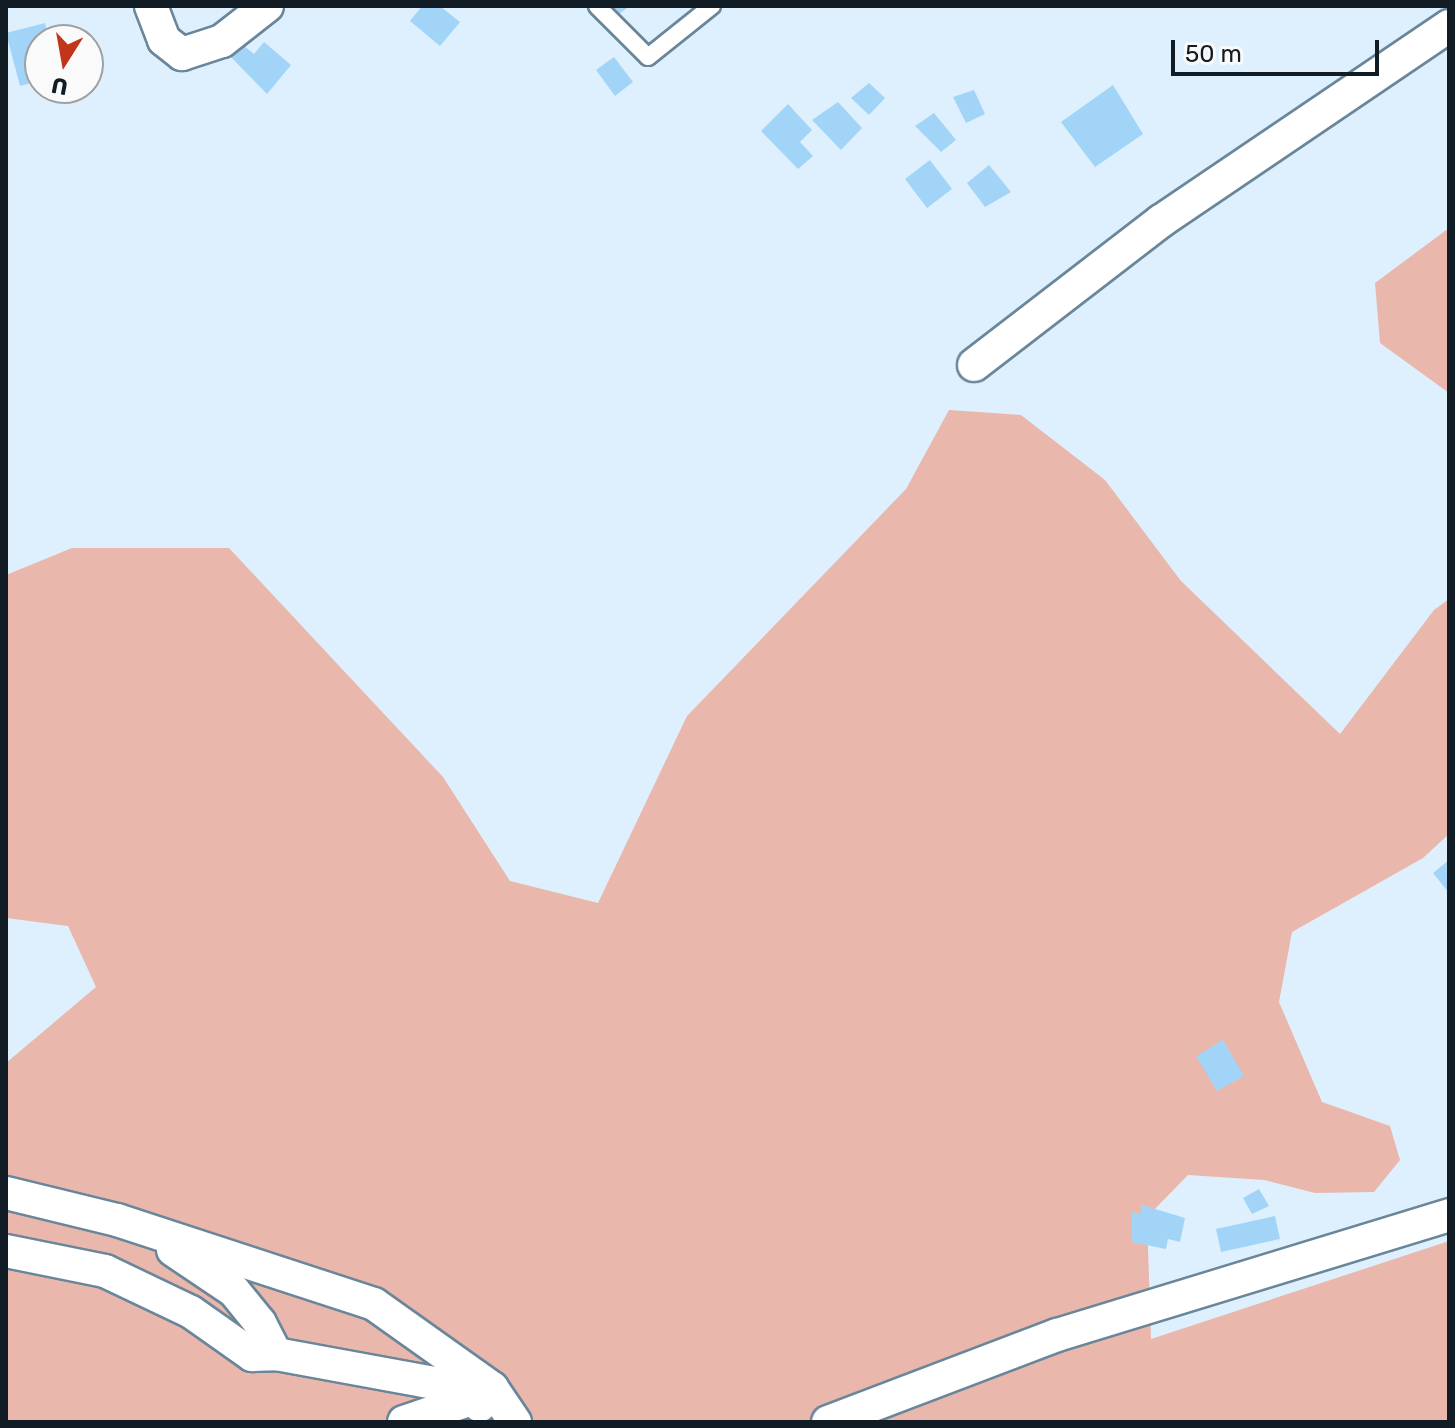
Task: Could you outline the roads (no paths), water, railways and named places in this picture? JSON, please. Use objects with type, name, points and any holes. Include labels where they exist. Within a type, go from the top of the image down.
[{"type":"street","points":[[151,6],[164,40],[182,54],[222,41],[267,6]]},
{"type":"street","points":[[974,365],[1161,221],[1449,26]]},
{"type":"street","points":[[6,1193],[140,1229],[374,1304],[492,1388],[515,1422]]},
{"type":"street","points":[[828,1422],[1057,1335],[1449,1215]]},
{"type":"street","points":[[140,1229],[234,1291],[260,1323],[276,1354]]},
{"type":"street","points":[[6,1251],[105,1271],[191,1312],[252,1355],[276,1354],[456,1387],[483,1410]]},
{"type":"street","points":[[404,1422],[483,1410]]},
{"type":"lane","points":[[597,6],[641,53],[652,57],[712,6]]}]
